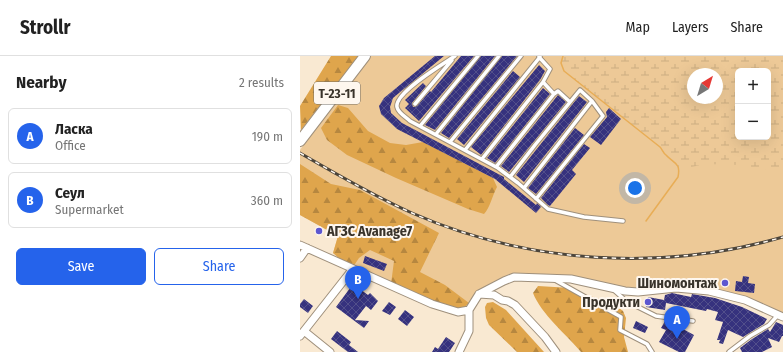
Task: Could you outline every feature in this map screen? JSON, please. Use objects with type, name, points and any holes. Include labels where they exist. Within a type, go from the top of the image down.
[{"type":"main road","name":"Т-23-11","points":[[300,141],[365,56]]},
{"type":"street","points":[[300,258],[303,247],[352,270],[432,304],[458,312],[469,310]]},
{"type":"street","points":[[330,352],[302,333],[352,270]]},
{"type":"street","points":[[461,351],[469,331],[469,310],[479,294],[514,277],[571,279],[612,289],[638,292],[676,288],[708,291],[745,300],[781,316]]},
{"type":"street","points":[[479,294],[494,295],[502,300],[508,300],[515,305],[545,337],[556,352]]},
{"type":"lane","points":[[455,56],[422,78],[403,94],[397,102],[399,112],[410,121],[496,167],[524,188],[548,209],[584,217],[623,221]]},
{"type":"lane","points":[[415,104],[455,56]]},
{"type":"lane","points":[[420,126],[478,56]]},
{"type":"lane","points":[[436,134],[499,56]]},
{"type":"lane","points":[[450,142],[521,56]]},
{"type":"lane","points":[[465,150],[539,57],[550,69],[543,82],[482,159]]},
{"type":"lane","points":[[543,82],[554,94]]},
{"type":"lane","points":[[496,167],[558,90],[570,102]]},
{"type":"lane","points":[[510,177],[580,90],[592,101],[603,116],[536,199]]},
{"type":"lane","points":[[524,188],[592,101]]},
{"type":"lane","points":[[551,278],[621,317],[620,330],[647,344],[652,352]]},
{"type":"lane","points":[[612,289],[626,301],[656,316],[693,322]]},
{"type":"lane","points":[[729,352],[750,336],[781,316]]},
{"type":"green space","points":[[331,56],[359,56],[301,130],[300,106]]},
{"type":"green space","points":[[368,56],[783,56],[783,314],[728,293],[638,290],[513,275],[477,293],[465,307],[460,309],[353,267],[333,253],[338,236],[300,215],[300,150]]},
{"type":"green space","points":[[555,56],[783,56],[783,172],[740,165],[705,164],[679,170],[677,163],[666,155],[660,147],[571,77],[558,62]]},
{"type":"green space","points":[[338,105],[348,108],[368,131],[390,143],[406,145],[423,142],[493,178],[497,187],[484,214],[468,209],[396,178],[347,155],[327,140],[321,128]]},
{"type":"green space","points":[[300,164],[331,184],[360,190],[439,233],[420,272],[445,285],[469,303],[462,308],[450,308],[391,284],[394,261],[370,250],[359,258],[353,267],[344,263],[333,253],[338,236],[300,215]]},
{"type":"green space","points":[[538,286],[571,288],[579,294],[612,303],[623,311],[626,318],[624,337],[628,352],[581,352],[542,309],[533,293]]},
{"type":"green space","points":[[493,302],[506,310],[544,352],[517,352],[489,325],[486,318],[485,307],[487,303]]},
{"type":"building","points":[[435,56],[444,56],[393,98],[390,107],[391,113],[402,123],[504,177],[504,179],[536,205],[537,203],[541,207],[536,213],[495,179],[397,129],[381,114],[379,106],[384,98]]},
{"type":"building","points":[[461,56],[474,56],[419,121],[405,108],[409,104],[405,100],[423,83],[426,86],[412,103],[413,107],[417,106],[430,91],[431,92]]},
{"type":"building","points":[[481,56],[495,56],[435,130],[425,125]]},
{"type":"building","points":[[502,56],[517,56],[449,138],[441,133]]},
{"type":"building","points":[[539,65],[545,71],[540,80],[481,155],[471,147]]},
{"type":"building","points":[[513,71],[520,77],[464,145],[457,139]]},
{"type":"building","points":[[543,88],[550,94],[495,163],[487,158]]},
{"type":"building","points":[[558,95],[566,102],[509,172],[501,166]]},
{"type":"building","points":[[579,96],[587,102],[524,182],[516,175]]},
{"type":"building","points":[[609,108],[621,119],[601,145],[590,137],[607,117],[606,112]]},
{"type":"building","points":[[575,128],[584,135],[536,194],[528,188]]},
{"type":"building","points":[[584,144],[590,148],[572,170],[576,174],[550,206],[548,205],[541,198]]},
{"type":"building","points":[[365,256],[387,264],[384,271],[363,263]]},
{"type":"building","points":[[743,276],[749,277],[748,283],[755,284],[754,293],[735,291],[736,281],[742,282]]},
{"type":"building","points":[[353,284],[368,295],[370,293],[378,301],[371,310],[366,306],[355,320],[369,321],[364,328],[336,307]]},
{"type":"building","points":[[672,293],[691,297],[692,294],[715,298],[742,307],[767,319],[764,324],[743,337],[728,330],[723,344],[719,343],[720,340],[717,340],[723,322],[715,320],[718,312],[666,303],[665,310],[646,307],[648,297],[664,300],[665,295]]},
{"type":"building","points":[[304,299],[313,306],[308,313],[300,307],[300,304]]},
{"type":"building","points":[[389,302],[396,307],[390,315],[382,311]]},
{"type":"building","points":[[405,310],[414,317],[407,326],[398,319]]},
{"type":"building","points":[[636,321],[648,327],[645,333],[633,328]]},
{"type":"building","points":[[665,321],[670,322],[694,335],[685,352],[679,352],[659,342],[666,330],[661,328]]},
{"type":"building","points":[[776,322],[783,325],[783,336],[779,342],[768,338],[772,347],[762,352],[742,352],[740,348],[768,329],[770,332]]},
{"type":"building","points":[[337,331],[351,342],[349,345],[358,352],[348,352],[331,339]]},
{"type":"building","points":[[446,337],[455,343],[449,352],[432,352],[435,347],[438,349]]},
{"type":"waterway","points":[[563,56],[561,63],[564,71],[660,147],[678,166],[678,177],[646,221]]},
{"type":"railway","points":[[300,153],[341,177],[412,213],[456,230],[502,243],[548,252],[596,257],[643,258],[690,255],[737,248],[783,237]]},
{"type":"place","name":"АГЗС Avanage7","points":[[319,231]]},
{"type":"place","name":"Шиномонтаж","points":[[725,283]]},
{"type":"place","name":"Сеул","points":[[358,299]]},
{"type":"place","name":"Продукти","points":[[648,302]]},
{"type":"place","name":"Ласка","points":[[677,339]]}]
